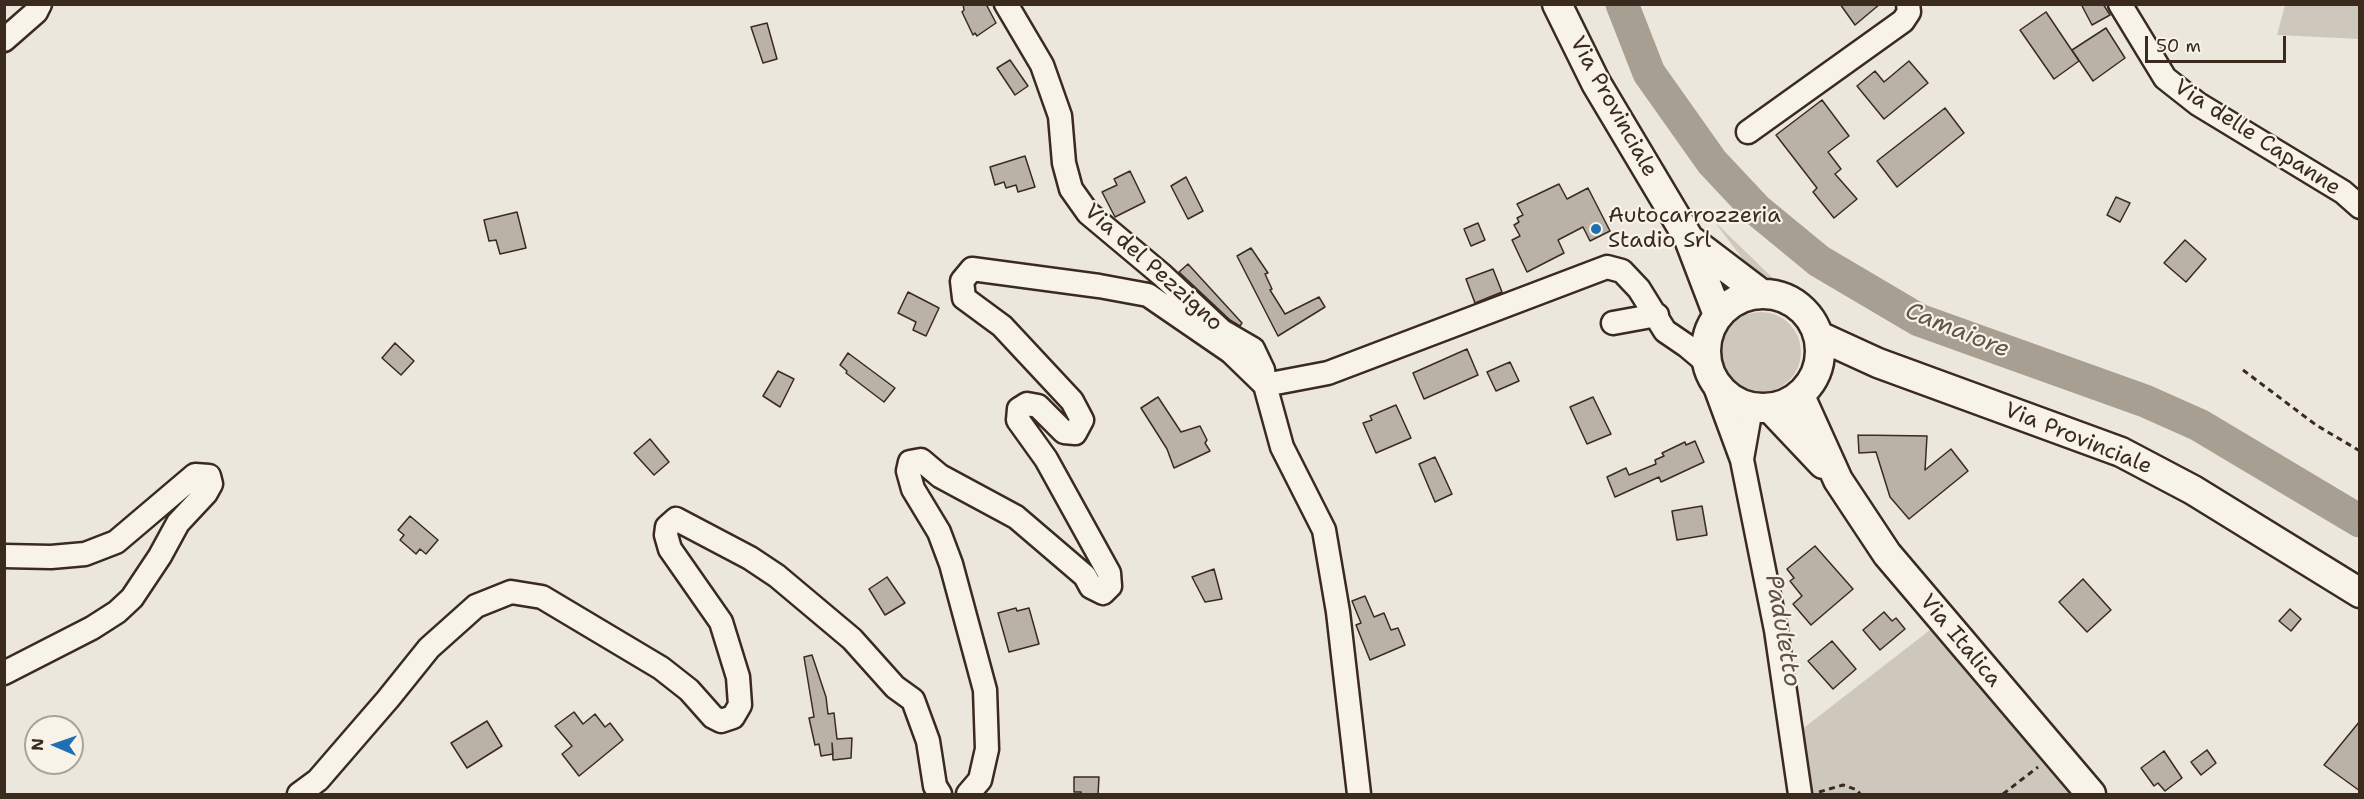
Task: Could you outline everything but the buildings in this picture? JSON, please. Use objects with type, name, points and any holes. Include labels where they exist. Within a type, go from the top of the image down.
[{"type":"main road","name":"Via Provinciale","points":[[1557,4],[1596,83],[1689,239],[1718,315]]},
{"type":"main road","name":"Via Provinciale","points":[[1689,239],[1760,293],[1780,296],[1797,304],[1811,319],[1819,336],[1878,363],[2121,452],[2193,490],[2360,593]]},
{"type":"main road","points":[[1760,293],[1745,296],[1730,304],[1718,315],[1710,328],[1703,357],[1727,397],[1761,408],[1786,405],[1800,396],[1812,382],[1819,365],[1821,351],[1819,336]]},
{"type":"main road","name":"Via Provinciale","points":[[1819,365],[1878,363]]},
{"type":"main road","name":"Via Italica","points":[[1800,396],[1838,480],[1887,554],[2091,795]]},
{"type":"main road","name":"Via Italica","points":[[1761,408],[1838,480]]},
{"type":"street","name":"Via del Pezzigno","points":[[1006,4],[1046,75],[1060,116],[1064,163],[1071,189],[1088,213],[1162,275],[1222,331],[1253,350],[1263,370],[1282,447],[1324,530],[1338,612],[1359,795]]},
{"type":"street","points":[[1748,132],[1904,21],[1909,12],[1908,4]]},
{"type":"street","name":"Via delle Capanne","points":[[2120,4],[2165,78],[2198,104],[2343,192],[2360,207]]},
{"type":"street","points":[[4,40],[32,7]]},
{"type":"street","points":[[968,795],[980,780],[987,749],[985,690],[951,564],[939,532],[913,489],[908,471],[910,462],[921,460],[940,476],[1016,517],[1085,576],[1091,587],[1102,593],[1110,586],[1109,573],[1056,476],[1018,420],[1019,409],[1027,404],[1038,406],[1064,432],[1075,433],[1082,420],[1072,401],[1002,326],[964,298],[962,281],[972,269],[1099,286],[1148,296],[1231,352],[1265,385],[1328,373],[1607,267],[1622,271],[1639,289],[1665,331],[1703,357],[1742,460],[1776,630],[1800,795]]},
{"type":"street","points":[[1613,323],[1656,315]]},
{"type":"street","points":[[1742,460],[1761,408]]},
{"type":"street","points":[[4,556],[51,557],[85,554],[116,542],[195,475],[209,476],[211,484],[206,493],[178,523],[160,556],[132,598],[117,612],[92,628],[4,673]]},
{"type":"street","points":[[299,795],[318,780],[429,648],[476,606],[511,592],[542,597],[661,668],[689,690],[713,717],[721,721],[733,717],[740,705],[738,677],[722,622],[670,549],[666,535],[667,527],[676,519],[723,546],[750,558],[777,576],[852,639],[895,687],[913,700],[928,741],[935,786],[940,795]]},
{"type":"path","points":[[2243,370],[2316,425],[2360,451]]},
{"type":"path","points":[[2003,795],[2056,753]]},
{"type":"path","points":[[1812,795],[1843,785],[1857,790],[1860,795]]},
{"type":"shaded area","points":[[2285,5],[2359,5],[2359,39],[2277,35]]},
{"type":"shaded area","points":[[1714,221],[1783,288],[1763,286]]},
{"type":"shaded area","points":[[1761,312],[1776,315],[1789,324],[1798,337],[1801,352],[1798,367],[1789,380],[1776,389],[1761,392],[1746,389],[1733,380],[1724,367],[1721,352],[1724,337],[1733,324],[1746,315]]},
{"type":"shaded area","points":[[1939,623],[2090,794],[1800,794],[1792,737]]},
{"type":"waterway","name":"Camaiore","points":[[1622,4],[1649,73],[1712,162],[1757,210],[1819,261],[1919,320],[2145,401],[2199,425],[2360,521]]},
{"type":"place","name":"Autocarrozzeria Stadio Srl","points":[[1596,229]]},
{"type":"water label","name":"Paduletto","points":[[1782,631]]}]
